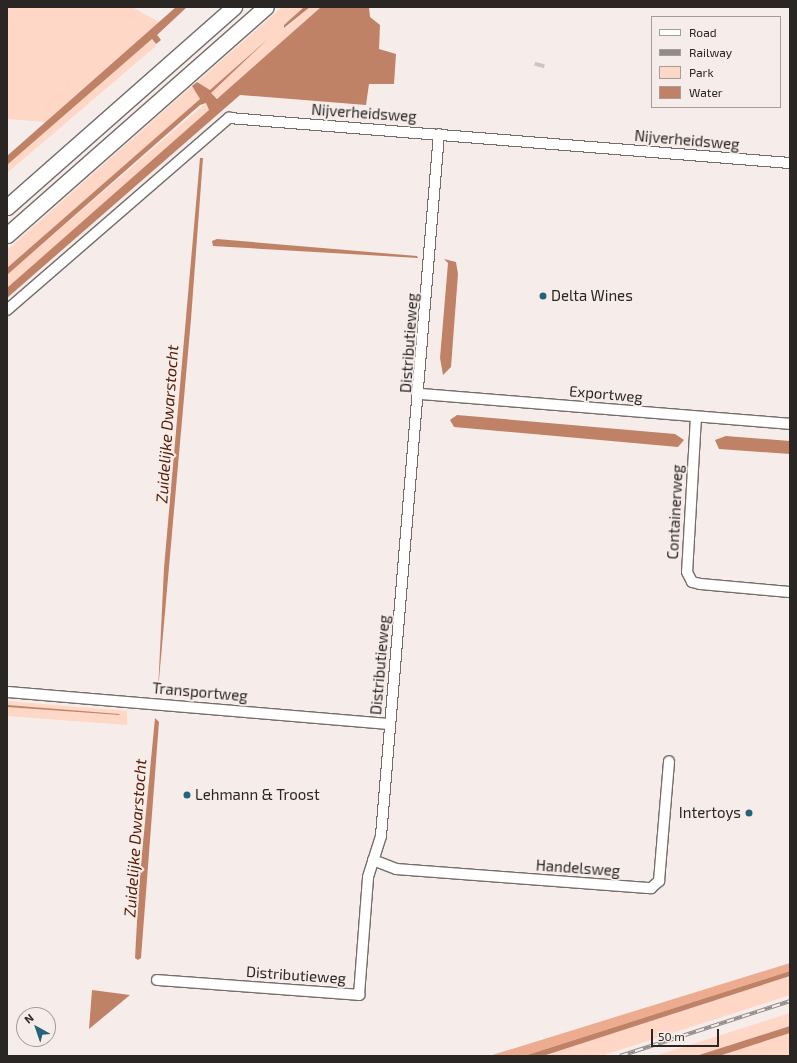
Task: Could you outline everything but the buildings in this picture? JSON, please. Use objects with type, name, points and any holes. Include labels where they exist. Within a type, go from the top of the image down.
[{"type":"highway","points":[[197,40],[230,7]]},
{"type":"highway","points":[[7,207],[234,7]]},
{"type":"highway","points":[[7,235],[266,7]]},
{"type":"street","name":"Nijverheidsweg","points":[[7,310],[229,118],[790,163]]},
{"type":"street","name":"Distributieweg","points":[[157,980],[359,995],[368,877],[381,836],[420,394],[439,134]]},
{"type":"street","name":"Exportweg","points":[[420,394],[790,424]]},
{"type":"street","name":"Containerweg","points":[[696,417],[686,572],[692,582],[700,584],[790,592]]},
{"type":"street","name":"Transportweg","points":[[7,692],[390,724]]},
{"type":"street","name":"Handelsweg","points":[[373,860],[396,869],[651,888],[660,881],[669,761]]},
{"type":"green space","points":[[7,7],[132,7],[159,22],[45,122],[7,119]]},
{"type":"green space","points":[[282,7],[304,7],[284,25],[286,28],[310,7],[321,7],[222,96],[212,98],[210,93],[269,38],[210,90],[197,82]]},
{"type":"green space","points":[[152,39],[156,46],[7,173],[7,165]]},
{"type":"green space","points":[[192,86],[200,99],[7,268],[7,250]]},
{"type":"green space","points":[[206,103],[209,110],[7,289],[7,275]]},
{"type":"green space","points":[[7,701],[127,711],[127,725],[7,716],[7,707],[120,715],[7,705]]},
{"type":"green space","points":[[790,976],[790,995],[601,1056],[543,1056]]},
{"type":"green space","points":[[790,1013],[790,1026],[696,1056],[655,1056]]},
{"type":"green space","points":[[790,1033],[790,1056],[719,1056]]},
{"type":"shaded area","points":[[790,963],[790,971],[524,1056],[489,1056]]},
{"type":"water","points":[[176,7],[187,7],[157,35],[161,40],[156,44],[152,39],[7,165],[7,156]]},
{"type":"water","points":[[304,7],[310,7],[284,28],[284,25]]},
{"type":"water","points":[[321,7],[369,7],[370,17],[380,25],[379,49],[396,54],[394,84],[369,84],[366,105],[240,95],[7,298],[7,288],[209,110],[206,103],[200,105],[7,275],[7,268],[200,99],[192,86],[197,82],[210,90],[269,38],[211,93],[217,99]]},
{"type":"water","points":[[200,158],[203,158],[191,319],[158,691],[164,568]]},
{"type":"water","points":[[217,239],[417,256],[418,258],[213,246],[212,241]]},
{"type":"water","points":[[444,259],[456,262],[458,274],[451,367],[443,375],[440,358],[448,263]]},
{"type":"water","points":[[457,415],[675,434],[684,440],[678,447],[454,427],[450,420]]},
{"type":"water","points":[[726,436],[790,441],[790,454],[719,449],[715,440]]},
{"type":"water","points":[[7,705],[119,714],[120,715],[7,707]]},
{"type":"water","points":[[155,718],[159,722],[141,958],[138,960],[135,958],[139,885]]},
{"type":"water","points":[[790,971],[790,976],[543,1056],[524,1056]]},
{"type":"water","points":[[92,990],[130,995],[89,1029]]},
{"type":"water","points":[[790,1026],[790,1033],[719,1056],[696,1056]]},
{"type":"tunnel","points":[[539,67],[540,63]]},
{"type":"railway","points":[[620,1056],[790,1001]]},
{"type":"place","name":"Delta Wines","points":[[543,296]]},
{"type":"place","name":"Lehmann & Troost","points":[[187,795]]},
{"type":"place","name":"Intertoys","points":[[749,813]]},
{"type":"water label","name":"Zuidelijke Dwarstocht","points":[[167,424]]},
{"type":"water label","name":"Zuidelijke Dwarstocht","points":[[135,838]]}]
